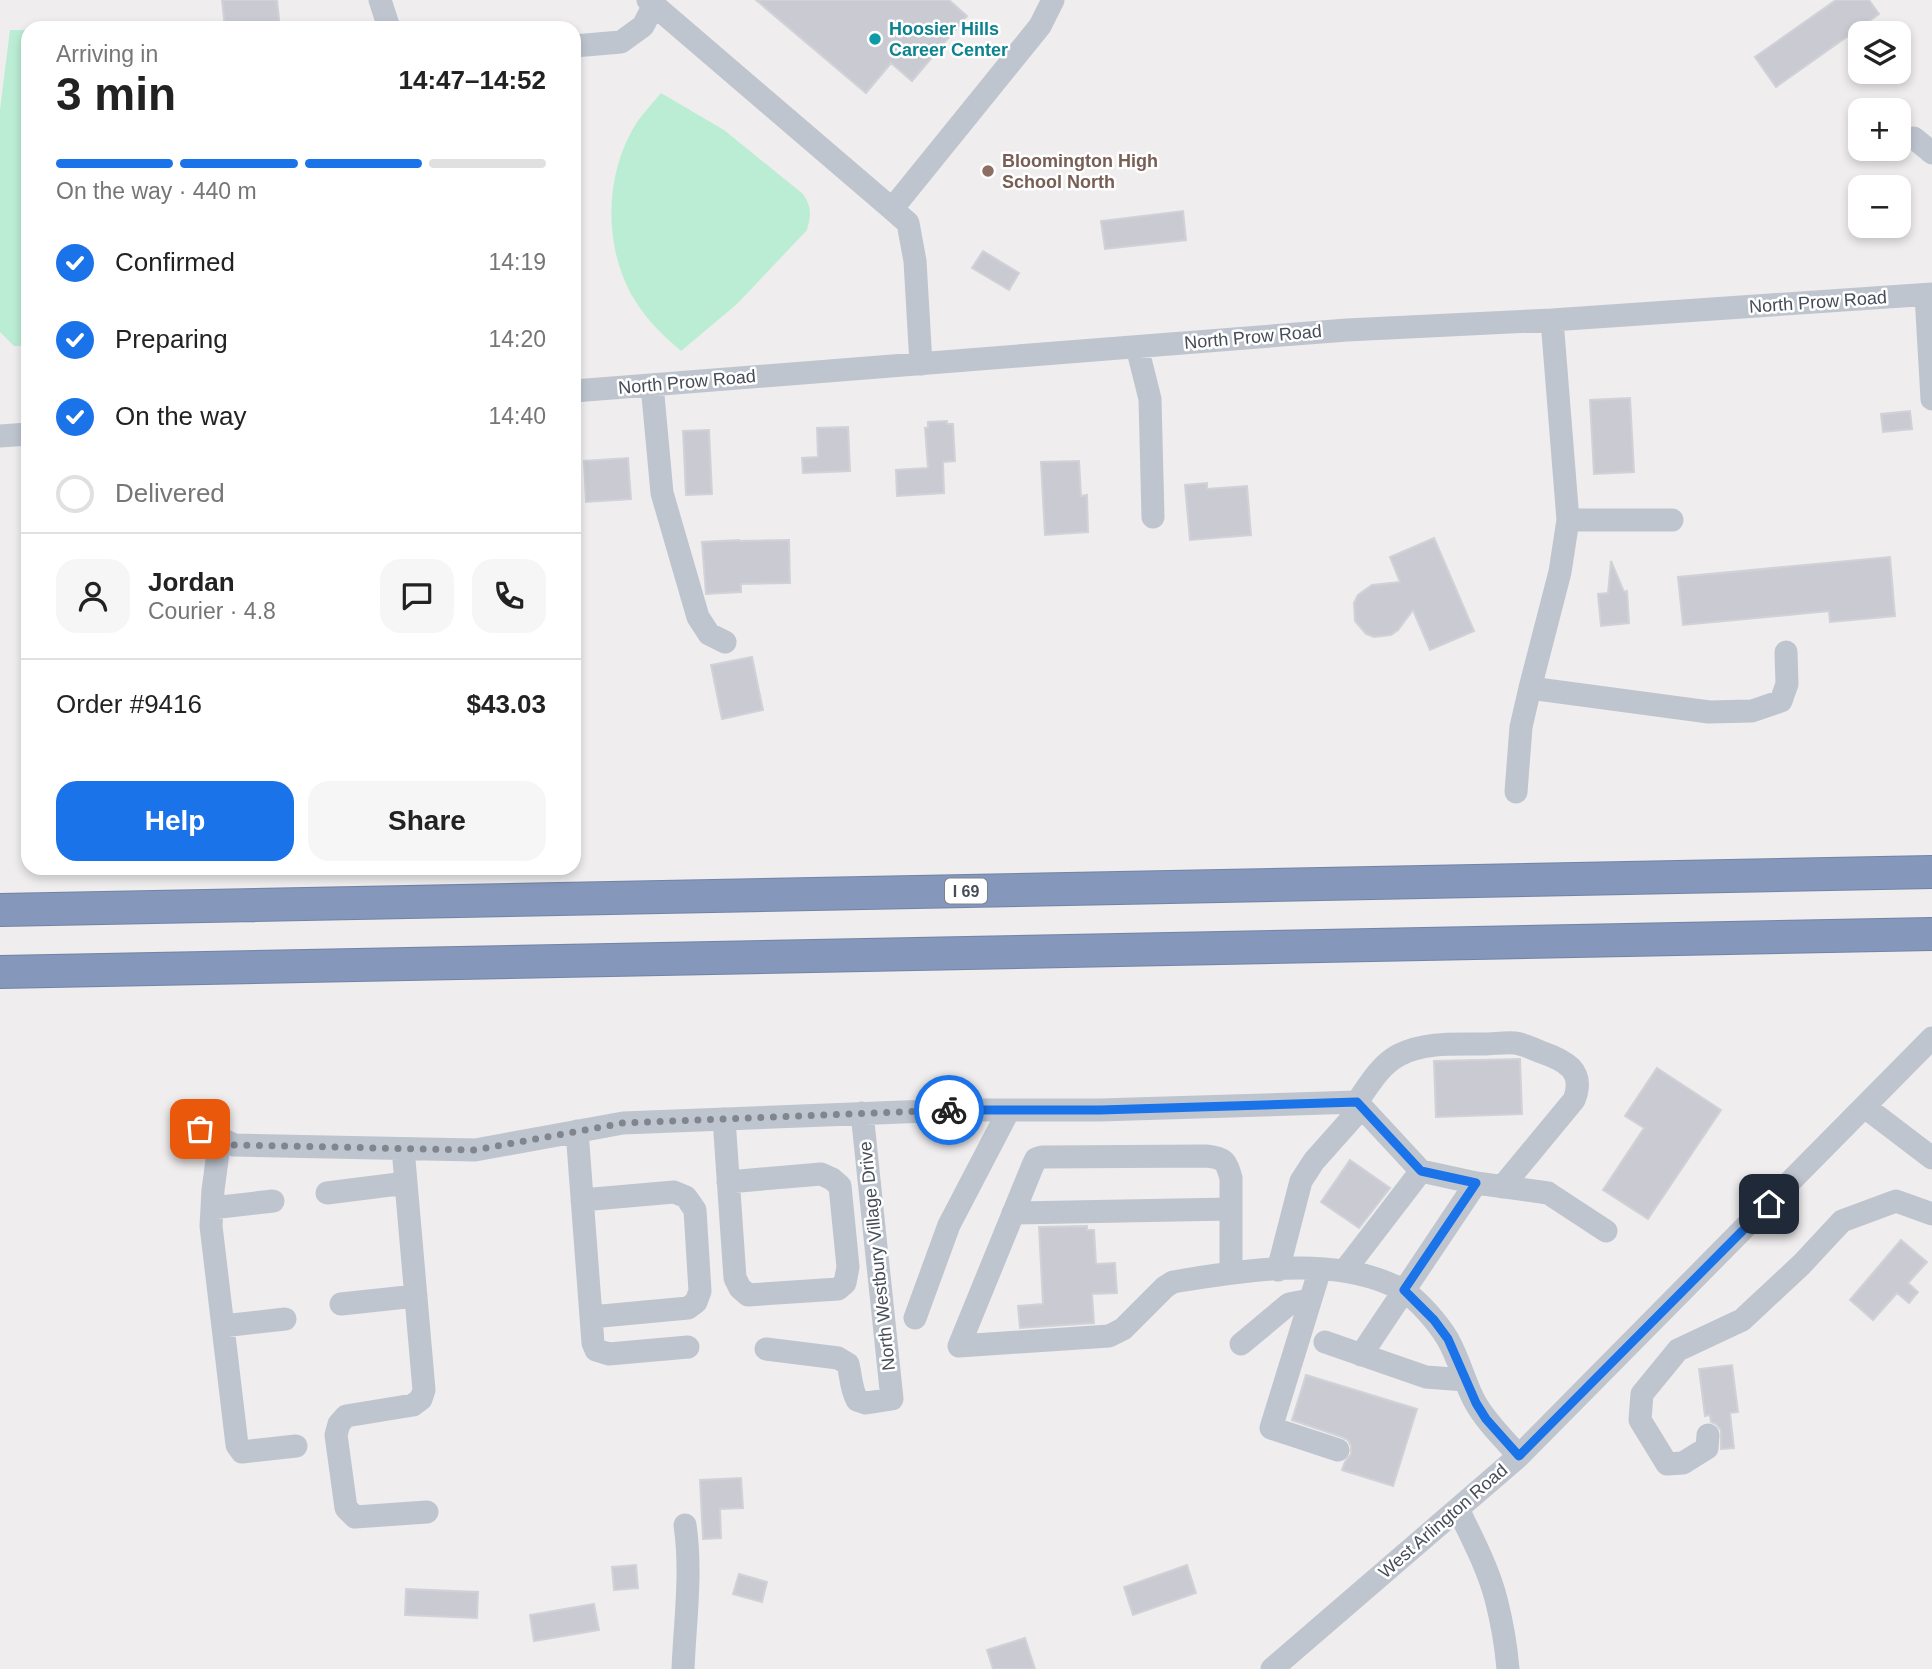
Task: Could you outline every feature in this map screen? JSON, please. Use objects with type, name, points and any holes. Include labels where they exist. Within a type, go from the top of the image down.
[{"type":"highway","name":"I 69","points":[[0,910],[1932,872]]},
{"type":"highway","points":[[0,972],[1932,934]]},
{"type":"street","points":[[380,0],[388,21]]},
{"type":"street","points":[[892,209],[1040,26],[1053,0]]},
{"type":"street","points":[[581,45],[621,42],[643,26],[651,2],[908,223],[915,261],[921,364]]},
{"type":"street","points":[[1914,138],[1932,153]]},
{"type":"street","points":[[1929,295],[1932,399]]},
{"type":"street","name":"North Prow Road","points":[[581,390],[1347,330],[1552,320],[1929,295]]},
{"type":"street","points":[[1516,792],[1521,727],[1560,572],[1568,520],[1552,320]]},
{"type":"street","points":[[1137,347],[1150,399],[1153,517]]},
{"type":"street","points":[[652,385],[662,493],[698,617],[709,634],[724,642]]},
{"type":"street","points":[[0,436],[21,434]]},
{"type":"street","points":[[1568,520],[1672,520]]},
{"type":"street","points":[[1530,688],[1709,712],[1752,711],[1781,701],[1787,684],[1786,652]]},
{"type":"street","name":"West Arlington Road","points":[[1272,1669],[1519,1456],[1932,1038]]},
{"type":"street","points":[[1278,1270],[1301,1181],[1359,1105],[1381,1068],[1398,1055],[1437,1045],[1517,1043],[1564,1060],[1573,1070],[1577,1081],[1574,1100],[1502,1187]]},
{"type":"street","points":[[296,1446],[242,1452],[237,1445],[211,1226],[210,1133],[234,1145],[475,1150],[623,1123],[954,1110],[1359,1105],[1421,1171],[1476,1183],[1548,1193],[1606,1231]]},
{"type":"street","points":[[1865,1107],[1932,1158]]},
{"type":"street","points":[[915,1318],[949,1225],[1009,1110]]},
{"type":"street","name":"North Westbury Village Drive","points":[[766,1349],[838,1358],[848,1364],[856,1400],[866,1403],[891,1399],[862,1113]]},
{"type":"street","points":[[724,1119],[728,1182],[735,1278],[740,1288],[748,1295],[838,1289],[845,1283],[848,1267],[840,1186],[832,1179],[821,1174],[728,1182]]},
{"type":"street","points":[[577,1131],[593,1343],[596,1350],[609,1354],[688,1347]]},
{"type":"street","points":[[405,1149],[424,1390],[421,1399],[413,1405],[346,1416],[338,1424],[336,1435],[346,1508],[350,1513],[355,1517],[427,1512]]},
{"type":"street","points":[[1231,1273],[1231,1178],[1227,1163],[1219,1158],[1042,1157],[1036,1159],[1033,1164],[959,1346],[1109,1336],[1122,1329],[1173,1282],[1231,1273],[1345,1270],[1376,1278],[1404,1290],[1434,1320],[1448,1339],[1476,1403],[1486,1419],[1519,1456]]},
{"type":"street","points":[[1345,1270],[1421,1171]]},
{"type":"street","points":[[327,1193],[406,1183]]},
{"type":"street","points":[[1362,1355],[1476,1183]]},
{"type":"street","points":[[582,1200],[674,1192],[686,1197],[695,1210],[700,1292],[696,1302],[688,1308],[591,1317]]},
{"type":"street","points":[[212,1208],[273,1201]]},
{"type":"street","points":[[1708,1435],[1707,1448],[1683,1463],[1667,1464],[1640,1420],[1642,1394],[1678,1350],[1742,1320],[1802,1264],[1842,1221],[1896,1201],[1932,1214]]},
{"type":"street","points":[[1013,1213],[1231,1209]]},
{"type":"street","points":[[844,1234],[874,1230]]},
{"type":"street","points":[[1320,1269],[1271,1428],[1338,1450]]},
{"type":"street","points":[[341,1304],[416,1296]]},
{"type":"street","points":[[1241,1343],[1289,1304],[1310,1300]]},
{"type":"street","points":[[223,1326],[285,1319]]},
{"type":"street","points":[[1325,1342],[1426,1377],[1465,1380]]},
{"type":"street","points":[[1458,1509],[1481,1557],[1496,1598],[1508,1669]]},
{"type":"street","points":[[682,1669],[688,1590],[685,1525]]},
{"type":"green space","points":[[10,30],[21,30],[21,346],[14,346],[0,332],[0,110]]},
{"type":"green space","points":[[661,93],[724,130],[803,194],[810,211],[807,230],[737,304],[681,351],[653,325],[631,294],[622,274],[612,230],[614,185],[626,142],[637,122]]},
{"type":"building","points":[[222,0],[277,0],[279,21],[224,21]]},
{"type":"building","name":"Hoosier Hills Career Center","points":[[756,0],[949,0],[967,16],[912,81],[891,63],[866,93]]},
{"type":"building","points":[[1836,0],[1869,0],[1879,14],[1869,21],[1848,21],[1848,36],[1776,87],[1755,57]]},
{"type":"building","points":[[1183,211],[1186,240],[1105,249],[1101,221]]},
{"type":"building","points":[[983,251],[1019,273],[1009,290],[972,268]]},
{"type":"building","points":[[1630,398],[1634,472],[1594,474],[1590,400]]},
{"type":"building","points":[[1910,411],[1912,429],[1883,432],[1881,414]]},
{"type":"building","points":[[947,421],[947,424],[953,424],[955,461],[943,462],[944,493],[897,496],[896,470],[928,468],[925,428],[928,428],[928,422]]},
{"type":"building","points":[[848,427],[850,471],[803,473],[802,458],[818,457],[817,428]]},
{"type":"building","points":[[709,430],[712,494],[686,495],[683,431]]},
{"type":"building","points":[[628,458],[631,499],[586,502],[584,461]]},
{"type":"building","points":[[1079,461],[1081,496],[1087,495],[1088,532],[1045,535],[1041,462]]},
{"type":"building","points":[[1207,483],[1207,489],[1247,486],[1251,535],[1190,540],[1185,485]]},
{"type":"building","points":[[1434,538],[1474,631],[1430,650],[1413,610],[1391,635],[1374,637],[1366,634],[1355,621],[1354,603],[1358,595],[1372,585],[1400,582],[1390,557]]},
{"type":"building","points":[[789,540],[790,583],[741,584],[741,592],[706,594],[702,542]]},
{"type":"building","points":[[1890,557],[1895,616],[1830,622],[1829,611],[1683,625],[1678,577]]},
{"type":"building","points":[[1611,561],[1624,592],[1627,591],[1629,623],[1601,626],[1598,594],[1608,593]]},
{"type":"building","points":[[752,657],[763,710],[722,719],[711,665]]},
{"type":"building","points":[[1520,1059],[1522,1114],[1436,1117],[1434,1061]]},
{"type":"building","points":[[1657,1068],[1721,1110],[1648,1219],[1603,1190],[1644,1128],[1625,1116]]},
{"type":"building","points":[[1350,1160],[1390,1188],[1359,1228],[1321,1202]]},
{"type":"building","points":[[1087,1226],[1087,1230],[1094,1230],[1096,1264],[1115,1263],[1117,1293],[1092,1294],[1094,1323],[1020,1328],[1018,1306],[1043,1304],[1039,1227]]},
{"type":"building","points":[[1901,1240],[1927,1262],[1908,1283],[1918,1292],[1909,1303],[1897,1293],[1873,1320],[1850,1300]]},
{"type":"building","points":[[1732,1365],[1738,1412],[1730,1413],[1734,1448],[1721,1449],[1721,1430],[1711,1422],[1710,1415],[1705,1416],[1699,1369]]},
{"type":"building","points":[[1306,1375],[1417,1409],[1393,1486],[1342,1470],[1351,1454],[1348,1440],[1292,1420]]},
{"type":"building","points":[[741,1478],[743,1508],[720,1509],[721,1538],[703,1539],[700,1480]]},
{"type":"building","points":[[636,1565],[638,1588],[614,1590],[612,1567]]},
{"type":"building","points":[[1187,1565],[1196,1593],[1133,1615],[1124,1587]]},
{"type":"building","points":[[739,1574],[767,1582],[762,1602],[733,1594]]},
{"type":"building","points":[[406,1589],[478,1592],[477,1618],[405,1615]]},
{"type":"building","points":[[594,1604],[599,1630],[534,1641],[530,1615]]},
{"type":"building","points":[[1025,1638],[1035,1669],[993,1669],[987,1650]]},
{"type":"way so far","points":[[200,1129],[234,1145],[475,1150],[623,1123],[949,1110]]},
{"type":"place","name":"Hoosier Hills Career Center","points":[[875,39]]},
{"type":"place","name":"Bloomington High School North","points":[[988,171]]},
{"type":"route","points":[[949,1110],[1100,1110],[1357,1102],[1421,1171],[1476,1183],[1404,1290],[1434,1320],[1448,1339],[1476,1403],[1486,1419],[1519,1456],[1769,1204]]}]
